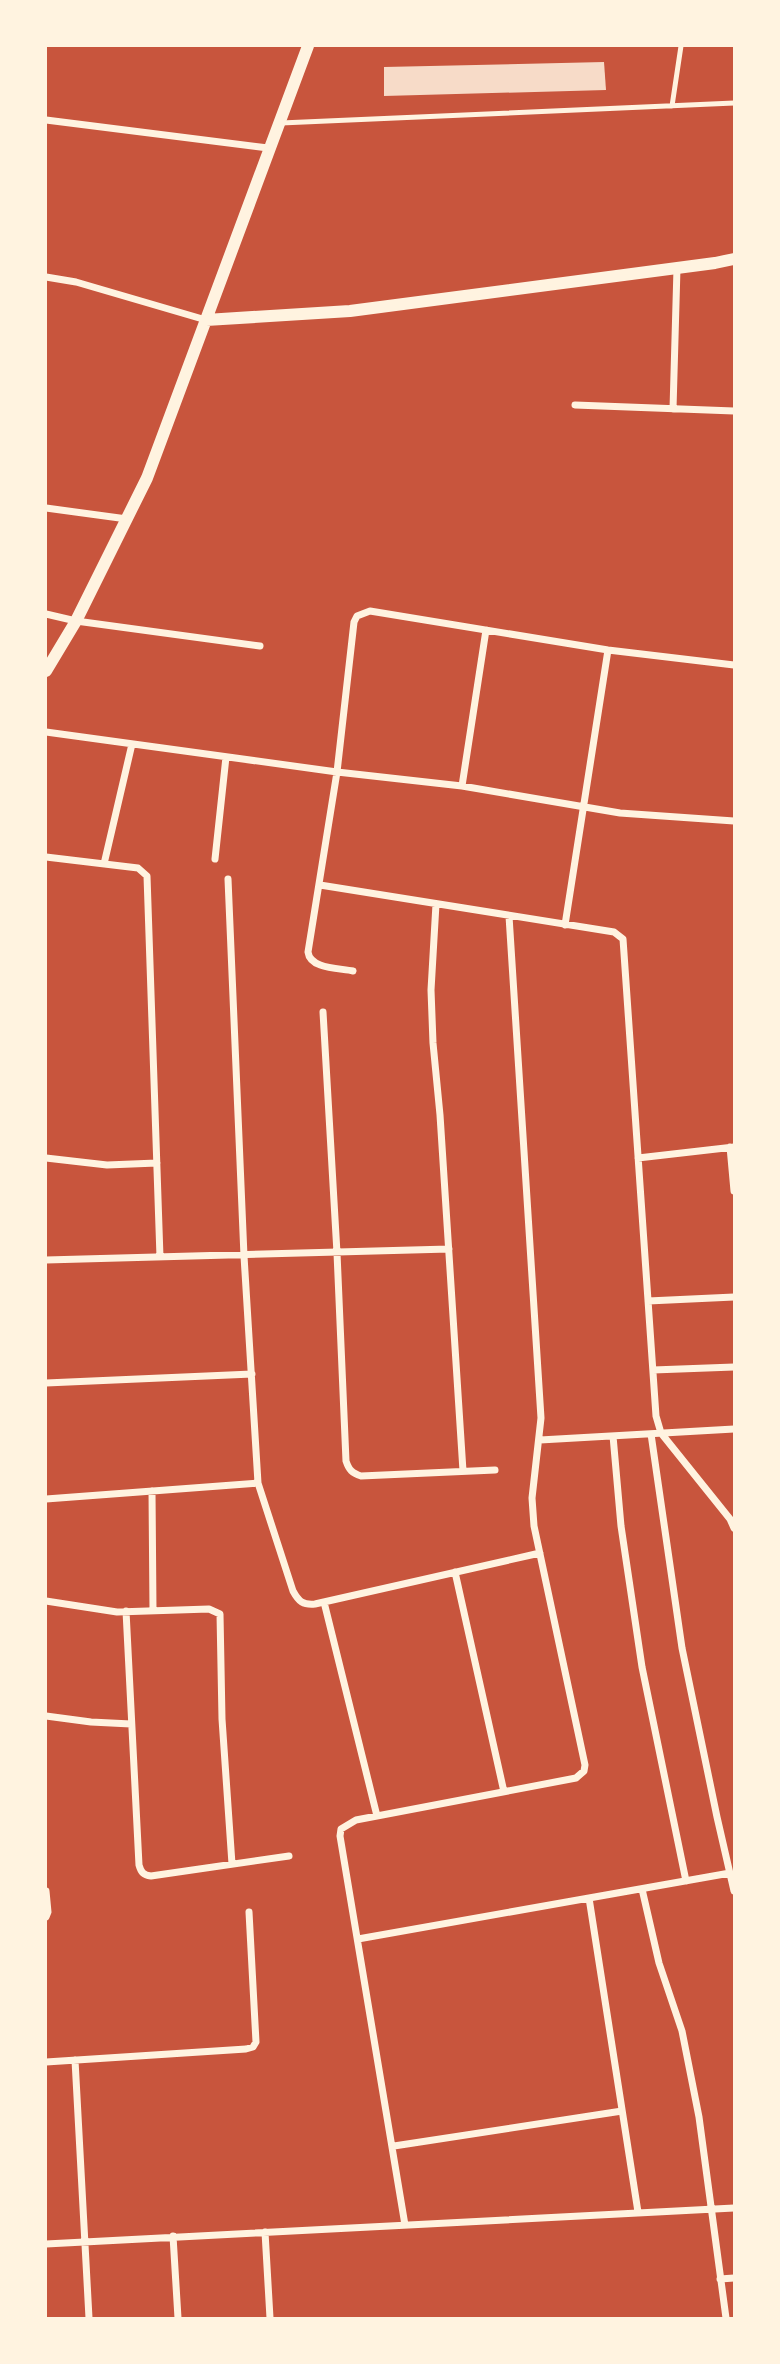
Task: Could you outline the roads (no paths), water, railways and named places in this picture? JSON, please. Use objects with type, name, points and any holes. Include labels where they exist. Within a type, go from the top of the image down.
[{"type":"street","points":[[46,671],[76,621],[147,478],[308,46]]},
{"type":"street","points":[[46,120],[268,148]]},
{"type":"street","points":[[46,278],[76,282],[205,320],[350,311],[734,259]]},
{"type":"street","points":[[674,409],[677,268]]},
{"type":"street","points":[[575,405],[734,411]]},
{"type":"street","points":[[46,508],[127,519]]},
{"type":"street","points":[[353,971],[314,964],[309,958],[337,772],[354,622],[357,616],[370,611],[608,650],[734,665]]},
{"type":"street","points":[[46,614],[76,621],[260,646]]},
{"type":"street","points":[[463,786],[486,630]]},
{"type":"street","points":[[565,925],[608,650]]},
{"type":"street","points":[[46,732],[337,772],[463,786],[620,813],[734,821]]},
{"type":"street","points":[[104,864],[132,744]]},
{"type":"street","points":[[215,859],[226,757]]},
{"type":"street","points":[[46,857],[138,868],[147,876],[160,1257]]},
{"type":"street","points":[[228,879],[244,1256],[258,1483],[293,1591],[299,1601],[307,1605],[540,1553]]},
{"type":"street","points":[[320,885],[614,932],[623,939],[656,1416],[661,1433],[734,1528]]},
{"type":"street","points":[[436,904],[431,990],[463,1471]]},
{"type":"street","points":[[405,2225],[394,2146],[340,1836],[341,1829],[356,1820],[576,1778],[584,1771],[585,1765],[540,1553],[532,1498],[541,1418],[509,916]]},
{"type":"street","points":[[323,1012],[346,1461],[353,1473],[361,1476],[495,1470]]},
{"type":"street","points":[[638,1158],[732,1147],[734,1191]]},
{"type":"street","points":[[46,1157],[107,1165],[157,1163]]},
{"type":"street","points":[[46,1260],[449,1249]]},
{"type":"street","points":[[648,1301],[734,1297]]},
{"type":"street","points":[[653,1370],[734,1367]]},
{"type":"street","points":[[46,1383],[252,1374]]},
{"type":"street","points":[[540,1440],[734,1429]]},
{"type":"street","points":[[651,1434],[682,1648],[734,1891]]},
{"type":"street","points":[[612,1436],[621,1526],[642,1667],[686,1881]]},
{"type":"street","points":[[46,1498],[258,1483]]},
{"type":"street","points":[[152,1491],[153,1610]]},
{"type":"street","points":[[455,1572],[504,1791]]},
{"type":"street","points":[[46,1601],[87,1609],[209,1609],[220,1614],[222,1719],[232,1864]]},
{"type":"street","points":[[324,1602],[377,1816]]},
{"type":"street","points":[[126,1611],[141,1872],[151,1876],[289,1856]]},
{"type":"street","points":[[46,1716],[131,1724]]},
{"type":"street","points":[[358,1939],[730,1873]]},
{"type":"street","points":[[642,1889],[659,1963],[682,2031],[699,2117],[709,2209],[726,2319]]},
{"type":"street","points":[[46,1891],[46,1917]]},
{"type":"street","points":[[589,1898],[638,2212]]},
{"type":"street","points":[[46,2062],[253,2047],[256,2042],[249,1912]]},
{"type":"street","points":[[75,2060],[89,2319]]},
{"type":"street","points":[[394,2146],[622,2111]]},
{"type":"street","points":[[46,2244],[734,2208]]},
{"type":"street","points":[[265,2232],[270,2319]]},
{"type":"street","points":[[173,2236],[178,2319]]},
{"type":"street","points":[[720,2279],[734,2278]]},
{"type":"lane","points":[[672,106],[681,46]]},
{"type":"lane","points":[[278,123],[734,103]]}]
